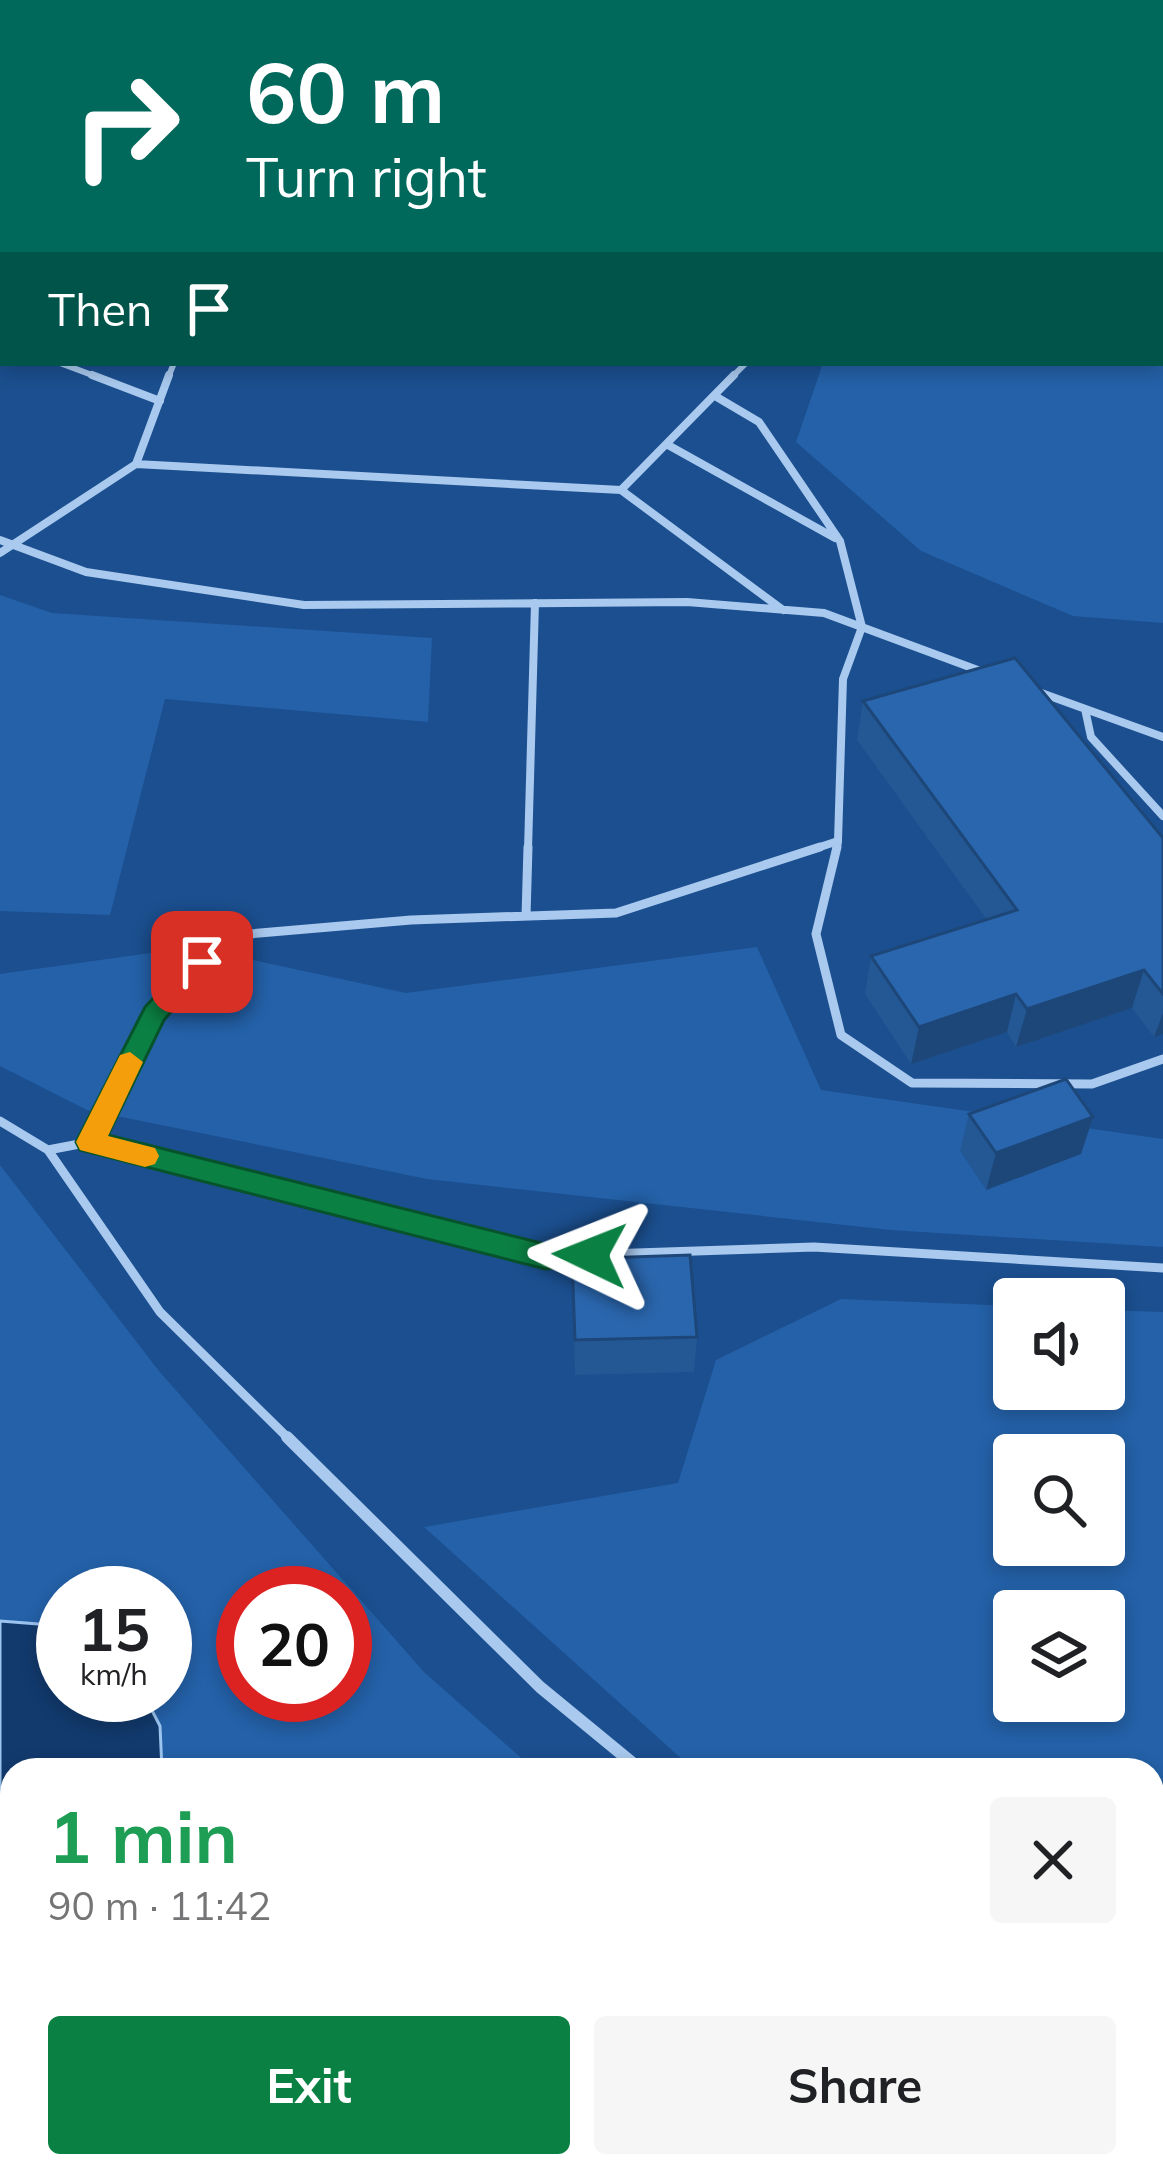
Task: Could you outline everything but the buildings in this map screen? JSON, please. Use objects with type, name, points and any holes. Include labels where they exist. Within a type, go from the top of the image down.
[{"type":"lane","points":[[68,366],[160,401]]},
{"type":"lane","points":[[0,553],[136,464],[173,366]]},
{"type":"lane","points":[[621,490],[743,366]]},
{"type":"lane","points":[[715,396],[759,422],[840,541],[862,627],[843,680],[838,841],[816,934],[841,1035],[912,1083],[1092,1084],[1163,1059]]},
{"type":"lane","points":[[668,445],[840,541]]},
{"type":"lane","points":[[136,464],[621,490],[783,610]]},
{"type":"lane","points":[[0,540],[86,572],[304,605],[687,602],[824,613],[996,676]]},
{"type":"lane","points":[[526,916],[535,603]]},
{"type":"lane","points":[[1018,684],[1163,737]]},
{"type":"lane","points":[[1085,709],[1091,737],[1163,816]]},
{"type":"lane","points":[[90,1142],[154,1014],[226,936],[411,920],[616,914],[838,841]]},
{"type":"lane","points":[[0,1121],[48,1150],[160,1312],[540,1687],[626,1758]]},
{"type":"lane","points":[[48,1150],[90,1142],[545,1256],[814,1247],[1163,1268]]},
{"type":"shaded area","points":[[822,366],[1163,366],[1163,623],[1073,616],[921,551],[796,442]]},
{"type":"shaded area","points":[[0,595],[52,613],[432,638],[428,722],[165,699],[110,915],[0,911]]},
{"type":"shaded area","points":[[193,947],[406,993],[757,947],[821,1090],[1163,1139],[1163,1247],[890,1230],[427,1179],[87,1110],[0,1066],[0,974]]},
{"type":"shaded area","points":[[0,1165],[159,1371],[331,1566],[216,1566],[216,1722],[372,1722],[372,1613],[424,1672],[521,1758],[161,1758],[158,1722],[192,1722],[192,1566],[36,1566],[36,1623],[0,1621]]},
{"type":"shaded area","points":[[841,1299],[993,1305],[993,1410],[1125,1410],[1125,1311],[1163,1312],[1163,1758],[681,1758],[424,1527],[678,1483],[716,1360]]},
{"type":"shaded area","points":[[0,1621],[36,1624],[36,1722],[158,1722],[161,1758],[0,1758]]},
{"type":"slow traffic","points":[[130,1062],[90,1142],[145,1156]]},
{"type":"route","points":[[202,962],[154,1014],[90,1142],[545,1256],[590,1255]]}]
